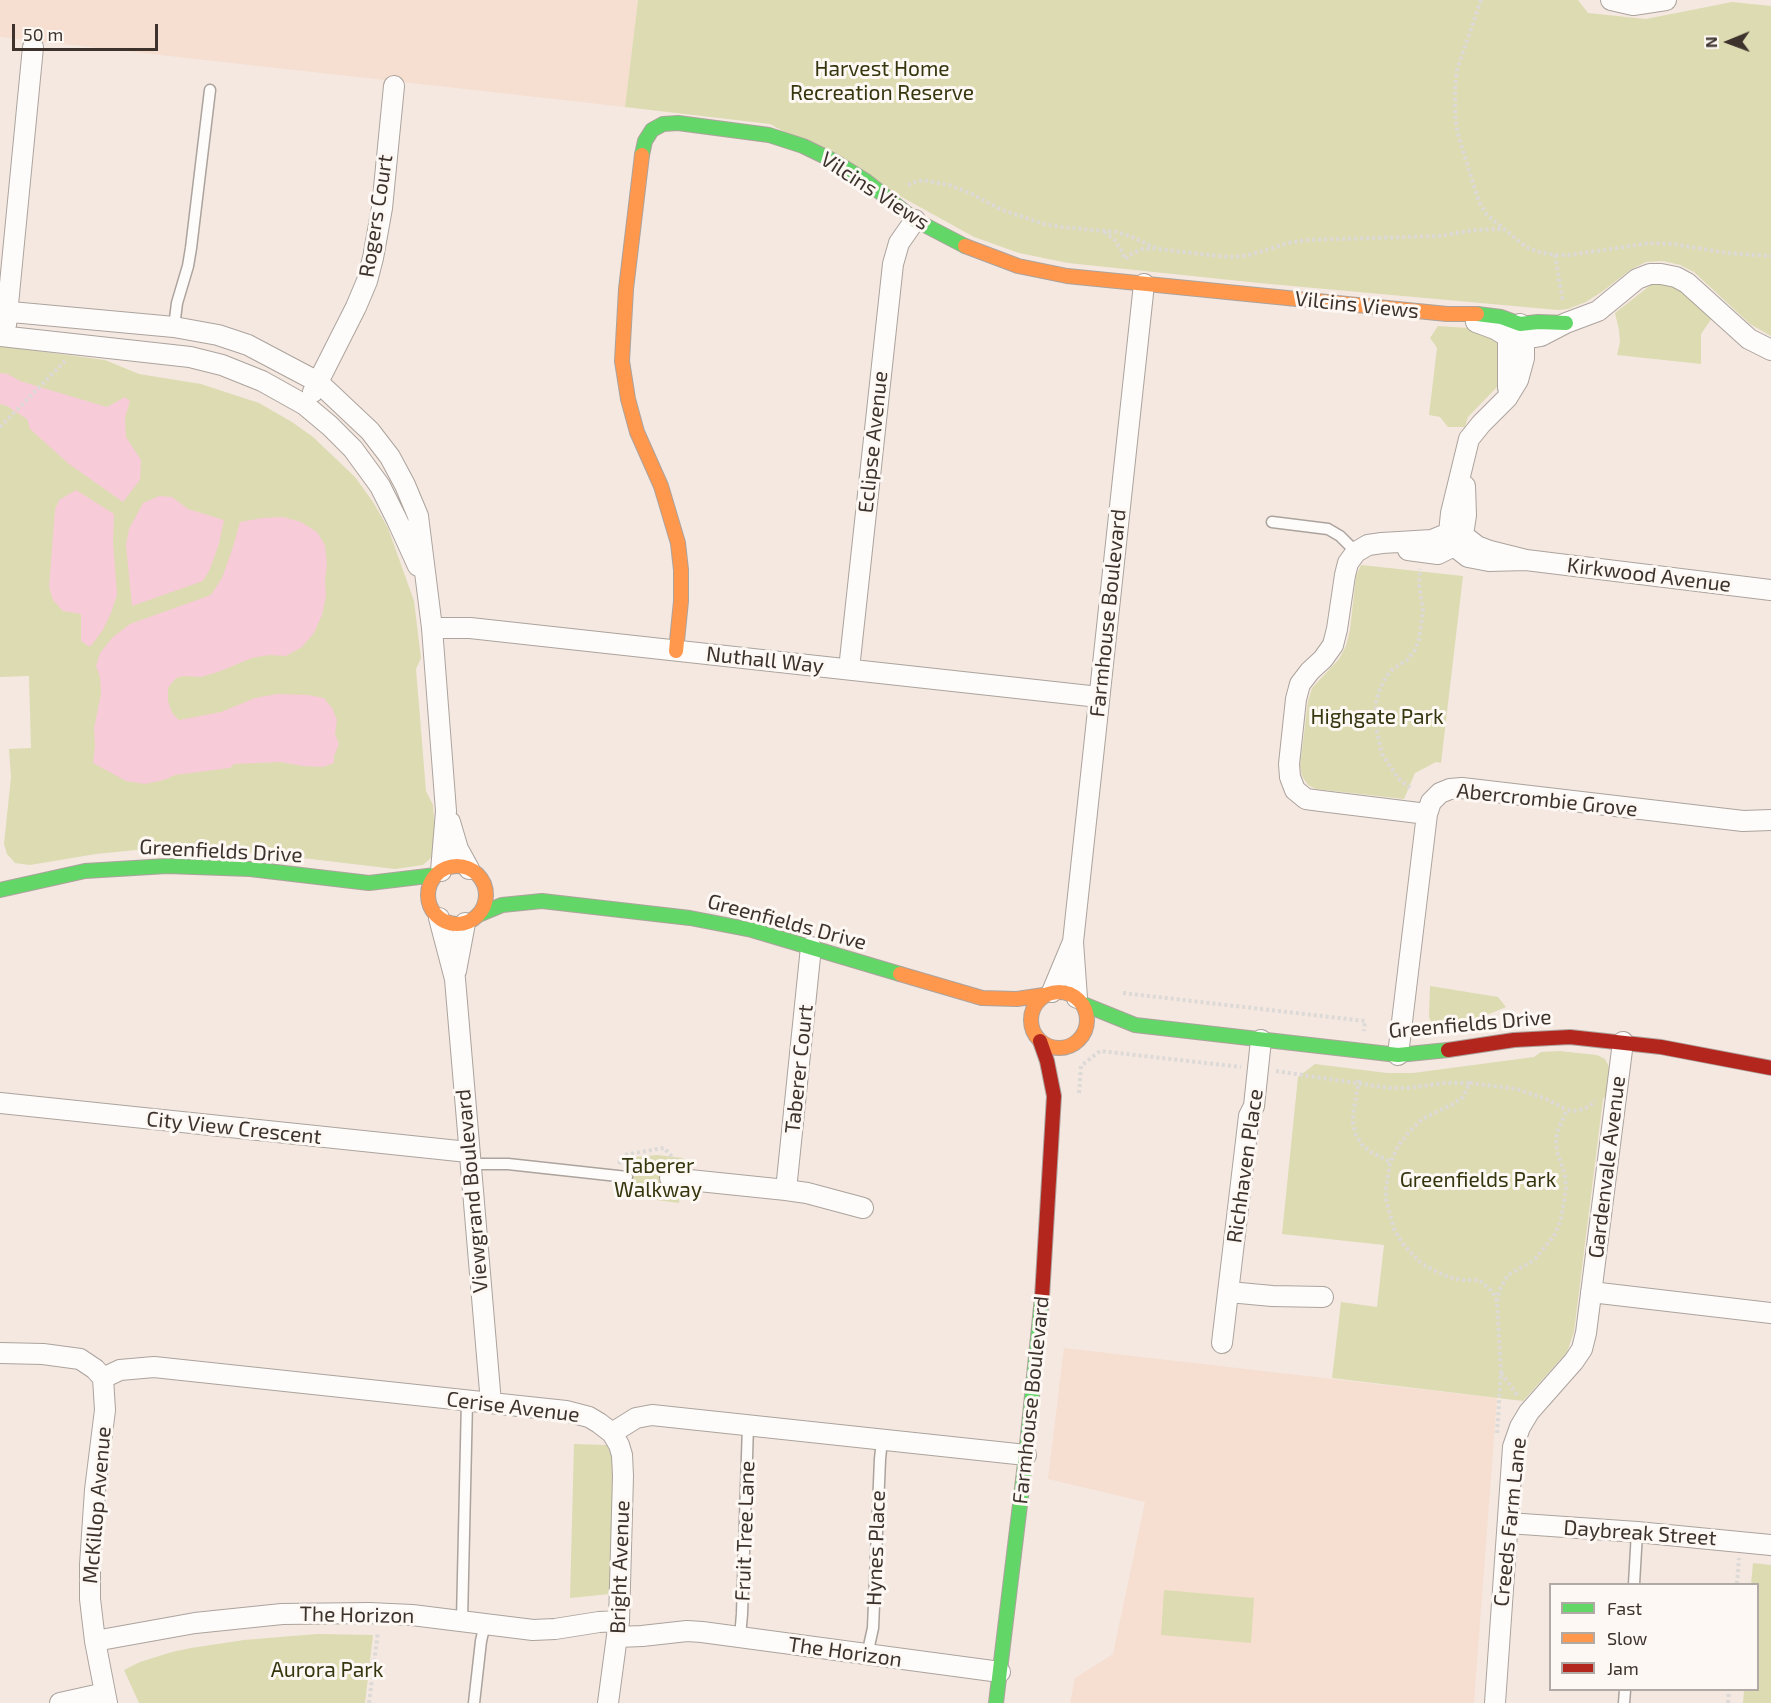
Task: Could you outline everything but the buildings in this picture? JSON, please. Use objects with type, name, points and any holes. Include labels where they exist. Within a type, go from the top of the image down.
[{"type":"street","points":[[1611,0],[1633,5],[1666,0]]},
{"type":"street","points":[[33,47],[3,337],[190,357],[222,365],[262,381],[305,405],[353,449],[380,486],[427,588]]},
{"type":"street","name":"Rogers Court","points":[[305,405],[367,281],[382,208],[394,86]]},
{"type":"street","name":"Vilcins Views","points":[[676,651],[681,601],[678,543],[661,486],[637,432],[628,399],[622,361],[626,289],[642,155],[645,141],[652,130],[663,124],[678,123],[769,135],[803,146],[834,161],[866,181],[915,220],[972,250],[1018,266],[1067,276],[1447,314],[1517,334]]},
{"type":"street","name":"Eclipse Avenue","points":[[849,669],[893,264],[899,243],[915,220]]},
{"type":"street","points":[[1382,543],[1422,553],[1438,554],[1456,537],[1466,515],[1464,461],[1469,440],[1480,424],[1507,398],[1518,380],[1524,358],[1517,334],[1541,336],[1598,310],[1637,279],[1650,274],[1661,274],[1676,277],[1687,283],[1749,339],[1771,350]]},
{"type":"street","name":"Farmhouse Boulevard","points":[[1080,1001],[1073,942],[1144,284]]},
{"type":"street","points":[[4,312],[174,327],[218,335],[248,345],[318,382],[370,431],[390,457],[418,516],[432,628],[446,811],[438,873]]},
{"type":"street","points":[[1427,814],[1306,798],[1295,790],[1290,777],[1289,764],[1296,699],[1300,684],[1333,645],[1345,575],[1348,563],[1356,552],[1368,545],[1456,537]]},
{"type":"street","name":"Kirkwood Avenue","points":[[1456,537],[1477,546],[1526,560],[1771,590]]},
{"type":"street","name":"Nuthall Way","points":[[432,628],[470,628],[1099,697]]},
{"type":"street","name":"Abercrombie Grove","points":[[1398,1055],[1427,814],[1431,802],[1440,793],[1462,788],[1743,821],[1771,820]]},
{"type":"street","points":[[446,811],[458,849],[485,890],[485,898],[483,907],[471,919],[451,924],[435,914],[428,901],[428,892],[430,883],[438,873],[450,867],[459,866],[475,875]]},
{"type":"street","name":"Abercrombie Grove","points":[[1743,821],[1771,829]]},
{"type":"street","name":"Greenfields Drive","points":[[1,886],[85,871],[167,866],[250,869],[369,883],[407,897],[435,914]]},
{"type":"street","name":"Greenfields Drive","points":[[369,883],[438,873]]},
{"type":"street","name":"Greenfields Drive","points":[[475,875],[505,889],[542,901],[690,918],[752,930],[982,998],[1017,999],[1048,994]]},
{"type":"street","name":"Greenfields Drive","points":[[471,919],[502,905],[542,901]]},
{"type":"street","name":"Viewgrand Boulevard","points":[[435,914],[455,979],[491,1403]]},
{"type":"street","name":"Viewgrand Boulevard","points":[[455,979],[471,919]]},
{"type":"street","name":"Farmhouse Boulevard","points":[[1048,994],[1073,942]]},
{"type":"street","name":"Taberer Court","points":[[786,1190],[812,947]]},
{"type":"street","points":[[1075,1043],[1084,1033],[1087,1013],[1080,1001],[1065,992],[1048,994],[1033,1008],[1031,1025],[1037,1037],[1047,1045],[1064,1048],[1096,1035]]},
{"type":"street","name":"Greenfields Drive","points":[[982,998],[1037,1037]]},
{"type":"street","name":"Greenfields Drive","points":[[1080,1001],[1135,1025],[1398,1055],[1514,1040],[1570,1037],[1661,1047],[1771,1068]]},
{"type":"street","name":"Greenfields Drive","points":[[1117,1029],[1135,1025]]},
{"type":"street","name":"Farmhouse Boulevard","points":[[996,1703],[1026,1455],[1041,1306],[1054,1096],[1047,1061],[1037,1037]]},
{"type":"street","name":"Richhaven Place","points":[[1222,1343],[1249,1116],[1254,1106],[1261,1040]]},
{"type":"street","name":"Gardenvale Avenue","points":[[1591,1292],[1623,1042]]},
{"type":"street","name":"Farmhouse Boulevard","points":[[1054,1096],[1075,1043]]},
{"type":"street","name":"City View Crescent","points":[[0,1103],[469,1158]]},
{"type":"street","points":[[674,1179],[807,1193],[863,1208]]},
{"type":"street","points":[[1229,1292],[1323,1297]]},
{"type":"street","points":[[1591,1292],[1771,1313]]},
{"type":"street","name":"Creeds Farm Lane","points":[[1495,1703],[1513,1447],[1520,1427],[1529,1412],[1582,1349],[1591,1292]]},
{"type":"street","points":[[0,1353],[43,1353],[80,1359],[95,1369],[103,1378]]},
{"type":"street","name":"Cerise Avenue","points":[[103,1378],[120,1370],[154,1367],[491,1403],[578,1413],[589,1416],[612,1433]]},
{"type":"street","name":"McKillop Avenue","points":[[103,1378],[105,1410],[94,1500],[90,1599],[106,1698]]},
{"type":"street","points":[[612,1433],[636,1418],[652,1415],[1026,1455]]},
{"type":"street","name":"Bright Avenue","points":[[608,1703],[619,1629],[623,1464],[619,1445],[612,1433]]},
{"type":"street","name":"Daybreak Street","points":[[1509,1523],[1771,1545]]},
{"type":"street","name":"The Horizon","points":[[95,1641],[241,1617],[369,1613],[462,1620],[533,1630],[555,1629],[577,1624],[619,1629],[642,1636],[687,1630],[1000,1672]]},
{"type":"street","points":[[60,1703],[106,1698]]},
{"type":"lane","points":[[174,327],[177,303],[189,257],[210,90]]},
{"type":"lane","points":[[1272,522],[1328,529],[1340,536],[1356,552]]},
{"type":"lane","points":[[469,1158],[627,1177]]},
{"type":"lane","points":[[462,1620],[467,1401]]},
{"type":"lane","name":"Fruit Tree Lane","points":[[740,1637],[748,1425]]},
{"type":"lane","name":"Hynes Place","points":[[867,1655],[873,1628],[882,1440]]},
{"type":"lane","points":[[1634,1583],[1637,1532]]},
{"type":"lane","points":[[474,1703],[485,1624]]},
{"type":"path","points":[[1481,0],[1457,70],[1455,113],[1457,131],[1479,202],[1487,215],[1502,229],[1526,247],[1555,255],[1580,254],[1650,243],[1673,244],[1726,253],[1771,256]]},
{"type":"path","points":[[892,201],[906,186],[915,182],[923,180],[949,184],[1022,218],[1061,227],[1130,236],[1158,249],[1234,258],[1306,240],[1440,236],[1474,230],[1502,229]]},
{"type":"path","points":[[1102,231],[1114,239],[1123,253],[1124,262]]},
{"type":"path","points":[[1555,255],[1566,323]]},
{"type":"path","points":[[0,427],[67,360]]},
{"type":"path","points":[[1410,788],[1398,778],[1382,754],[1376,728],[1376,703],[1386,677],[1393,669],[1407,660],[1415,650],[1419,639],[1423,611],[1419,584],[1422,553]]},
{"type":"path","points":[[1080,1078],[1081,1066],[1100,1051],[1359,1082],[1389,1088],[1470,1083],[1517,1089],[1546,1099],[1567,1110],[1575,1111],[1590,1106],[1602,1087],[1617,1087]]},
{"type":"path","points":[[1470,1083],[1463,1097],[1422,1119],[1408,1132],[1398,1146],[1390,1164],[1386,1199],[1394,1229],[1403,1244],[1421,1263],[1448,1277],[1479,1280],[1492,1291],[1497,1302]]},
{"type":"path","points":[[1496,1438],[1501,1372],[1497,1302],[1499,1291],[1508,1275],[1534,1260],[1554,1236],[1561,1220],[1566,1188],[1556,1140],[1567,1110]]},
{"type":"path","points":[[614,1176],[623,1155],[664,1148],[678,1164],[674,1179]]},
{"type":"path","points":[[1501,1372],[1529,1412]]},
{"type":"path","points":[[369,1703],[378,1632]]},
{"type":"shaded area","points":[[0,0],[638,0],[625,107],[0,37]]},
{"type":"shaded area","points":[[0,373],[107,407],[125,397],[130,401],[125,418],[126,437],[141,460],[140,480],[123,502],[69,464],[30,429],[27,419],[0,404]]},
{"type":"shaded area","points":[[76,490],[114,514],[113,542],[117,595],[103,630],[90,647],[81,641],[81,614],[63,611],[53,600],[49,587],[55,510],[59,500]]},
{"type":"shaded area","points":[[159,496],[172,497],[188,509],[224,520],[219,544],[203,581],[132,606],[126,545],[129,529],[143,503]]},
{"type":"shaded area","points":[[283,517],[301,522],[317,532],[325,545],[326,596],[322,615],[314,633],[302,647],[286,656],[269,655],[252,658],[201,677],[176,678],[168,688],[168,701],[172,713],[179,720],[221,712],[255,698],[277,694],[324,698],[332,708],[337,720],[335,734],[339,744],[334,763],[323,767],[281,762],[234,764],[230,768],[175,775],[145,784],[126,781],[93,763],[94,728],[101,694],[100,677],[96,666],[100,653],[113,637],[130,624],[211,595],[222,578],[240,522]]},
{"type":"shaded area","points":[[1064,1348],[1497,1398],[1474,1703],[1070,1703],[1075,1678],[1113,1654],[1145,1502],[1048,1479]]},
{"type":"green space","name":"Harvest Home Recreation Reserve","points":[[638,0],[1578,0],[1588,13],[1646,19],[1732,2],[1771,6],[1771,336],[1750,324],[1694,272],[1680,265],[1663,261],[1646,262],[1630,270],[1586,302],[1558,310],[1068,263],[1019,253],[974,237],[770,124],[625,107]]},
{"type":"green space","points":[[1652,284],[1666,284],[1680,288],[1712,318],[1701,334],[1701,364],[1617,355],[1620,342],[1615,313]]},
{"type":"green space","points":[[1438,326],[1468,328],[1499,341],[1499,385],[1468,417],[1465,427],[1448,427],[1440,417],[1429,415],[1437,348],[1430,338]]},
{"type":"green space","points":[[0,346],[105,360],[139,374],[201,384],[259,403],[313,437],[355,477],[388,528],[414,601],[421,658],[416,669],[426,791],[433,805],[435,833],[435,847],[431,858],[423,865],[395,869],[260,853],[179,849],[96,854],[30,865],[15,863],[7,854],[4,844],[11,777],[9,749],[31,748],[29,676],[0,677]]},
{"type":"green space","name":"Highgate Park","points":[[1361,565],[1463,576],[1441,763],[1436,762],[1415,773],[1404,799],[1316,789],[1308,785],[1302,776],[1300,766],[1308,701],[1312,688],[1339,659],[1346,646],[1356,576]]},
{"type":"green space","points":[[1430,986],[1498,997],[1506,1007],[1472,1021],[1439,1026],[1432,1024],[1429,1017]]},
{"type":"green space","name":"Greenfields Park","points":[[1559,1051],[1597,1055],[1605,1059],[1609,1067],[1574,1332],[1567,1352],[1523,1401],[1332,1378],[1341,1302],[1377,1307],[1384,1245],[1282,1234],[1298,1077],[1315,1064],[1387,1073],[1413,1073],[1534,1057],[1541,1052]]},
{"type":"green space","name":"Taberer Walkway","points":[[657,1155],[683,1158],[679,1203],[635,1197],[624,1158]]},
{"type":"green space","points":[[574,1444],[607,1445],[614,1463],[610,1594],[570,1598]]},
{"type":"green space","points":[[1753,1563],[1771,1565],[1771,1703],[1743,1703],[1744,1691],[1759,1691],[1759,1583],[1751,1583]]},
{"type":"green space","points":[[1164,1590],[1254,1598],[1251,1643],[1161,1635]]},
{"type":"green space","name":"Aurora Park","points":[[317,1634],[373,1635],[365,1703],[139,1703],[124,1670],[140,1662],[191,1648],[244,1640]]},
{"type":"traffic: fast","points":[[642,155],[645,141],[652,130],[663,124],[678,123],[769,135],[803,146],[834,161],[866,181],[915,220],[965,246]]},
{"type":"traffic: fast","points":[[1477,314],[1501,317],[1520,324],[1566,323]]},
{"type":"traffic: fast","points":[[0,890],[85,871],[167,866],[250,869],[369,883],[436,875]]},
{"type":"traffic: fast","points":[[478,915],[502,905],[542,901],[690,918],[752,930],[900,974]]},
{"type":"traffic: fast","points":[[1083,1004],[1135,1025],[1398,1055],[1448,1050]]},
{"type":"traffic: fast","points":[[996,1703],[1026,1455],[1042,1297]]},
{"type":"traffic: slow","points":[[642,155],[626,289],[622,361],[628,399],[637,432],[661,486],[678,543],[681,601],[676,651]]},
{"type":"traffic: slow","points":[[965,246],[1018,266],[1067,276],[1447,314],[1477,314]]},
{"type":"traffic: slow","points":[[457,866],[468,868],[481,879],[486,895],[484,906],[473,919],[457,924],[446,922],[433,911],[428,895],[430,884],[441,871],[457,866]]},
{"type":"traffic: slow","points":[[900,974],[982,998],[1017,999],[1044,995]]},
{"type":"traffic: slow","points":[[1053,992],[1065,992],[1075,996],[1083,1004],[1087,1020],[1083,1036],[1075,1044],[1065,1048],[1053,1048],[1043,1044],[1035,1036],[1031,1026],[1031,1014],[1035,1004],[1043,996],[1053,992]]},
{"type":"traffic: jam","points":[[1448,1050],[1514,1040],[1570,1037],[1661,1047],[1771,1068]]},
{"type":"traffic: jam","points":[[1040,1041],[1047,1061],[1054,1096],[1042,1297]]}]
